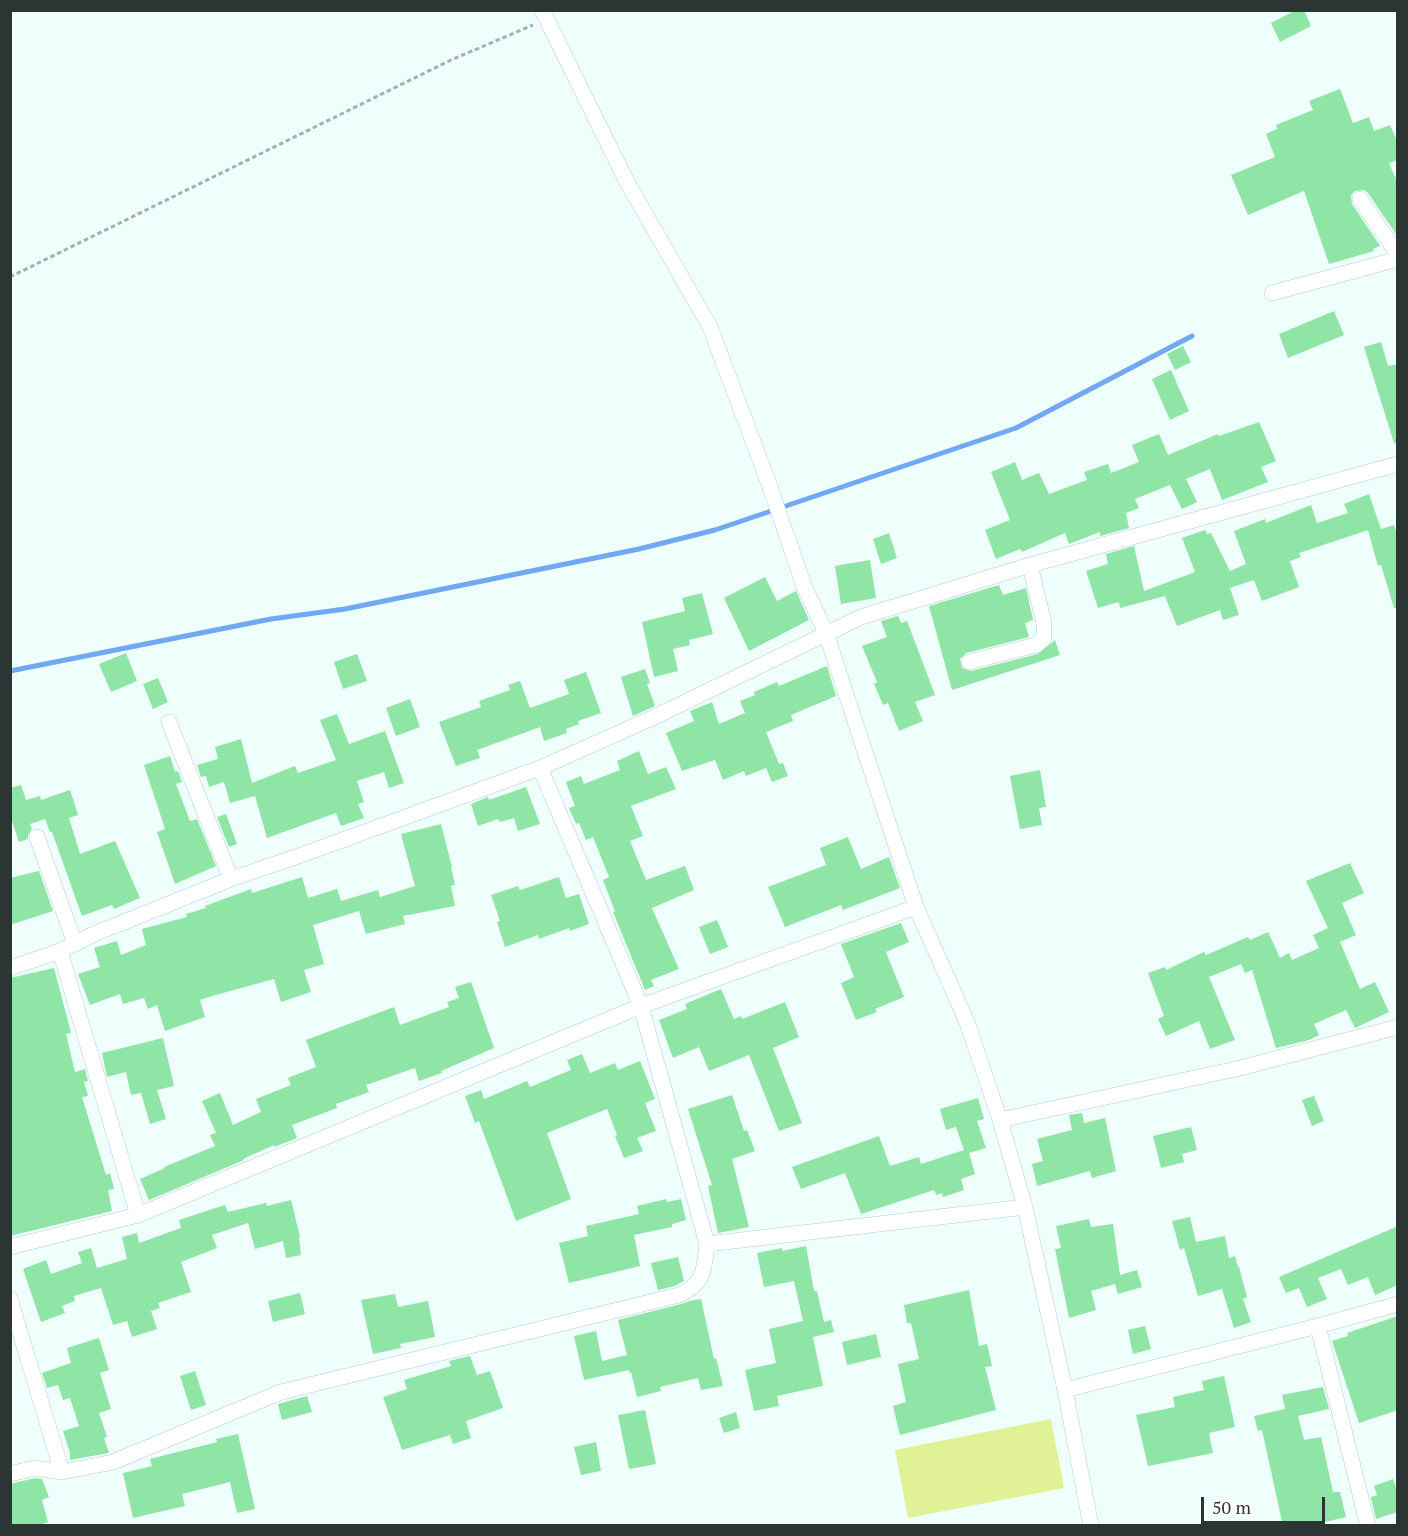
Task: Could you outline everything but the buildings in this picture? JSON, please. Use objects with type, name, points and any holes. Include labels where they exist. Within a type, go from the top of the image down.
[{"type":"street","points":[[544,15],[627,182],[710,327],[769,484],[804,586],[826,633],[916,907],[967,1022],[1000,1120],[1025,1207],[1065,1390],[1091,1526]]},
{"type":"street","points":[[1272,293],[1397,252],[1360,199]]},
{"type":"street","points":[[10,968],[60,951],[94,934],[231,879],[540,768],[650,719],[861,617],[1030,565],[1398,464]]},
{"type":"street","points":[[969,663],[1036,645],[1044,638],[1044,623],[1030,565]]},
{"type":"street","points":[[169,722],[231,879]]},
{"type":"street","points":[[10,1474],[36,1468],[62,1472],[112,1462],[281,1392],[498,1337],[679,1295],[691,1290],[704,1274],[707,1244],[641,1006],[540,768]]},
{"type":"street","points":[[38,837],[75,944]]},
{"type":"street","points":[[10,1247],[138,1215],[641,1006],[916,907]]},
{"type":"street","points":[[60,951],[138,1215]]},
{"type":"street","points":[[1000,1120],[1236,1069],[1398,1027]]},
{"type":"street","points":[[707,1244],[1025,1207]]},
{"type":"street","points":[[10,1299],[62,1472]]},
{"type":"street","points":[[1065,1390],[1398,1304]]},
{"type":"street","points":[[1318,1326],[1368,1526]]},
{"type":"path","points":[[10,277],[544,15]]},
{"type":"green space","points":[[1051,1419],[1064,1488],[908,1518],[895,1450]]},
{"type":"waterway","points":[[10,671],[271,619],[345,609],[639,549],[715,530],[1016,428],[1192,336]]}]
